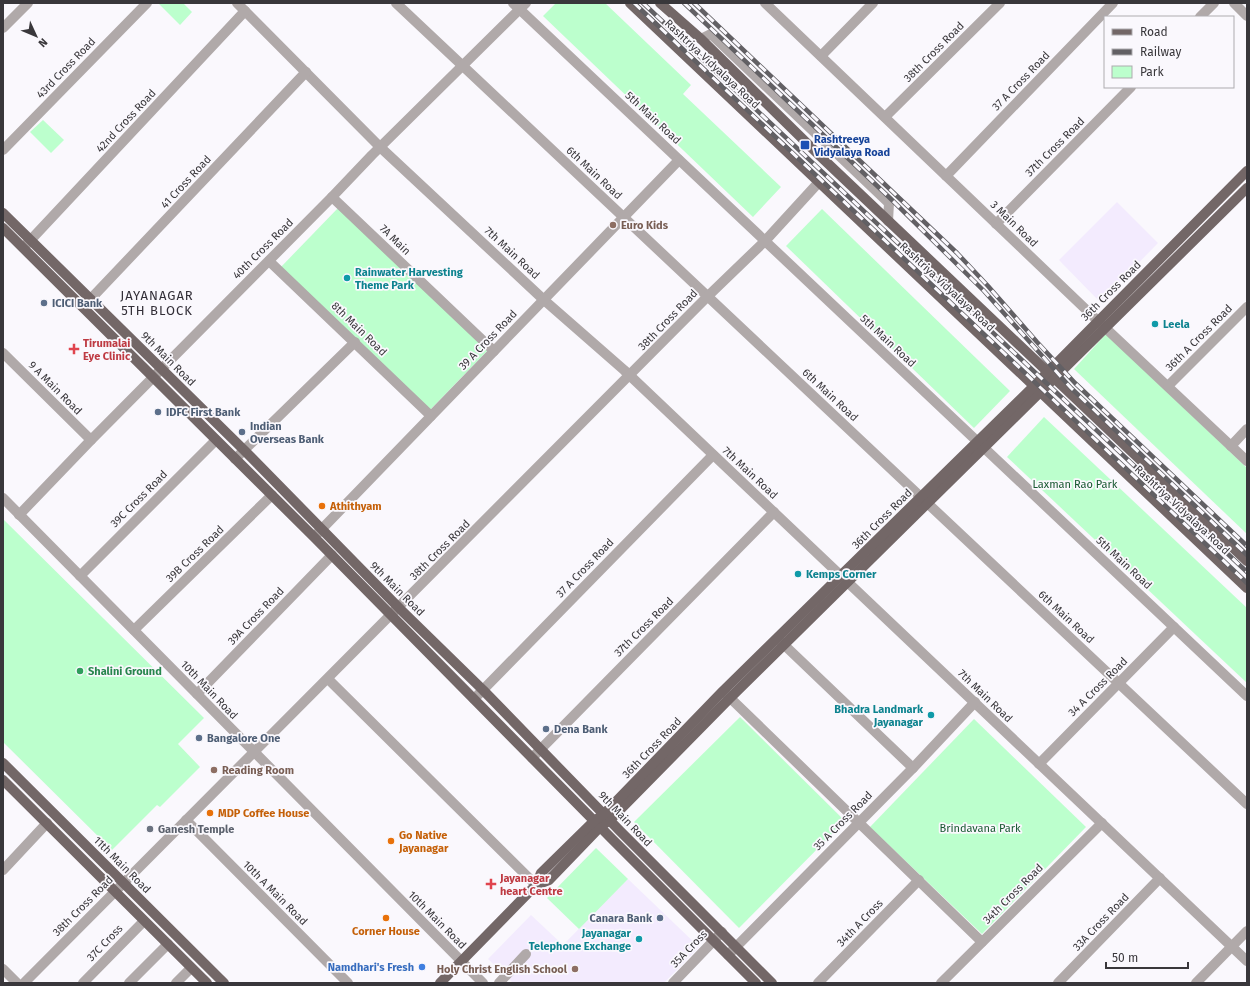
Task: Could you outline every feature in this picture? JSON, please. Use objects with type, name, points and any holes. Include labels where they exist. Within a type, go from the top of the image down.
[{"type":"main road","name":"Rashtriya Vidyalaya Road","points":[[630,3],[1247,588]]},
{"type":"main road","name":"Rashtriya Vidyalaya Road","points":[[660,3],[701,40],[1050,376],[1247,561]]},
{"type":"main road","name":"36th Cross Road","points":[[440,983],[536,885],[541,873],[607,817],[726,695],[1101,325],[1247,171]]},
{"type":"main road","name":"36th Cross Road","points":[[1101,325],[1247,188]]},
{"type":"main road","name":"9th Main Road","points":[[3,214],[27,244],[83,307],[154,376],[756,983]]},
{"type":"main road","name":"9th Main Road","points":[[3,228],[27,244],[91,299],[483,690],[772,983]]},
{"type":"main road","name":"11th Main Road","points":[[3,763],[224,983]]},
{"type":"main road","points":[[3,780],[207,983]]},
{"type":"street","points":[[3,28],[28,3]]},
{"type":"street","name":"43rd Cross Road","points":[[3,150],[147,3]]},
{"type":"street","name":"7th Main Road","points":[[237,3],[380,147],[544,300],[630,376],[1247,961]]},
{"type":"street","name":"6th Main Road","points":[[396,3],[1247,804]]},
{"type":"street","name":"3 Main Road","points":[[765,3],[1101,325],[1247,461]]},
{"type":"street","points":[[821,56],[873,3]]},
{"type":"street","name":"38th Cross Road","points":[[885,117],[1000,3]]},
{"type":"street","name":"37 A Cross Road","points":[[946,176],[1113,3]]},
{"type":"street","points":[[1201,16],[1214,3]]},
{"type":"street","points":[[1234,3],[1247,16]]},
{"type":"street","name":"40th Cross Road","points":[[19,515],[380,147],[463,66],[519,5]]},
{"type":"street","name":"5th Main Road","points":[[519,5],[679,160],[1247,696]]},
{"type":"street","name":"42nd Cross Road","points":[[27,244],[245,11]]},
{"type":"street","name":"41 Cross Road","points":[[83,307],[306,72]]},
{"type":"street","name":"37th Cross Road","points":[[996,224],[1130,88]]},
{"type":"street","name":"39 A Cross Road","points":[[314,537],[679,160]]},
{"type":"street","name":"38th Cross Road","points":[[24,983],[708,296],[765,241],[819,182]]},
{"type":"street","name":"7A Main","points":[[332,197],[494,351]]},
{"type":"street","name":"8th Main Road","points":[[269,261],[431,416]]},
{"type":"street","name":"36th A Cross Road","points":[[1168,386],[1247,308]]},
{"type":"street","points":[[235,459],[355,342]]},
{"type":"street","name":"9 A Main Road","points":[[3,353],[91,440]]},
{"type":"street","points":[[1231,446],[1247,429]]},
{"type":"street","name":"39C Cross Road","points":[[80,576],[216,440]]},
{"type":"street","name":"37 A Cross Road","points":[[474,699],[713,455]]},
{"type":"street","name":"39B Cross Road","points":[[134,630],[272,495]]},
{"type":"street","name":"10th Main Road","points":[[3,498],[253,752],[484,983]]},
{"type":"street","name":"37th Cross Road","points":[[532,758],[774,512]]},
{"type":"street","name":"39A Cross Road","points":[[197,694],[332,555]]},
{"type":"street","name":"34 A Cross Road","points":[[1039,764],[1174,627]]},
{"type":"street","points":[[780,642],[913,768]]},
{"type":"street","points":[[328,678],[536,885]]},
{"type":"street","points":[[726,695],[982,942]]},
{"type":"street","name":"35 A Cross Road","points":[[728,955],[913,768],[975,702]]},
{"type":"street","name":"10th A Main Road","points":[[186,820],[348,983]]},
{"type":"street","name":"34th Cross Road","points":[[941,983],[1102,823]]},
{"type":"street","points":[[3,870],[47,824]]},
{"type":"street","name":"33A Cross Road","points":[[1058,983],[1160,878]]},
{"type":"street","name":"34th A Cross","points":[[818,983],[919,880]]},
{"type":"street","name":"37C Cross","points":[[83,983],[144,921]]},
{"type":"street","points":[[1196,983],[1247,931]]},
{"type":"street","name":"35A Cross","points":[[673,983],[722,932]]},
{"type":"street","points":[[129,983],[168,944]]},
{"type":"street","points":[[499,983],[526,954]]},
{"type":"street","points":[[176,983],[191,968]]},
{"type":"street","points":[[3,969],[17,983]]},
{"type":"shaded area","points":[[1117,202],[1158,243],[1100,302],[1059,260]]},
{"type":"shaded area","points":[[628,879],[699,947],[664,983],[513,983],[488,959],[531,915],[563,945]]},
{"type":"green space","points":[[159,3],[183,3],[192,12],[180,25]]},
{"type":"green space","points":[[556,3],[605,3],[691,85],[683,94],[781,187],[753,217],[543,16]]},
{"type":"green space","points":[[43,120],[64,140],[51,153],[30,132]]},
{"type":"green space","name":"Rainwater Harvesting Theme Park","points":[[339,207],[488,350],[429,411],[280,268]]},
{"type":"green space","points":[[822,209],[1010,391],[974,428],[786,246]]},
{"type":"green space","points":[[1106,334],[1247,468],[1247,534],[1074,369]]},
{"type":"green space","name":"Laxman Rao Park","points":[[1044,417],[1247,608],[1247,683],[1007,457]]},
{"type":"green space","name":"Shalini Ground","points":[[3,519],[204,718],[178,744],[200,767],[160,807],[157,805],[112,850],[3,742]]},
{"type":"green space","points":[[740,717],[845,821],[739,928],[634,822]]},
{"type":"green space","name":"Brindavana Park","points":[[974,719],[1086,827],[982,934],[870,827]]},
{"type":"green space","points":[[596,848],[628,879],[579,929],[547,898]]},
{"type":"railway","points":[[634,3],[1247,583]]},
{"type":"railway","points":[[643,3],[1247,572]]},
{"type":"railway","points":[[684,3],[891,199],[984,291],[1071,388],[1247,555]]},
{"type":"railway","points":[[694,3],[957,253],[1075,383],[1247,546]]},
{"type":"place","name":"Rashtreeya Vidyalaya Road","points":[[805,145]]},
{"type":"place","name":"Euro Kids","points":[[613,225]]},
{"type":"place","name":"Rainwater Harvesting Theme Park","points":[[347,278]]},
{"type":"place","name":"ICICI Bank","points":[[44,303]]},
{"type":"place","name":"Leela","points":[[1155,324]]},
{"type":"place","name":"Tirumalai Eye Clinic","points":[[74,349]]},
{"type":"place","name":"IDFC First Bank","points":[[158,412]]},
{"type":"place","name":"Indian Overseas Bank","points":[[242,432]]},
{"type":"place","name":"Athithyam","points":[[322,506]]},
{"type":"place","name":"Kemps Corner","points":[[798,574]]},
{"type":"place","name":"Shalini Ground","points":[[80,671]]},
{"type":"place","name":"Bhadra Landmark Jayanagar","points":[[931,715]]},
{"type":"place","name":"Dena Bank","points":[[546,729]]},
{"type":"place","name":"Bangalore One","points":[[199,738]]},
{"type":"place","name":"Reading Room","points":[[214,770]]},
{"type":"place","name":"MDP Coffee House","points":[[210,813]]},
{"type":"place","name":"Ganesh Temple","points":[[150,829]]},
{"type":"place","name":"Go Native Jayanagar","points":[[391,841]]},
{"type":"place","name":"Jayanagar heart Centre","points":[[491,884]]},
{"type":"place","name":"Corner House","points":[[386,918]]},
{"type":"place","name":"Canara Bank","points":[[660,918]]},
{"type":"place","name":"Jayanagar Telephone Exchange","points":[[639,939]]},
{"type":"place","name":"Namdhari's Fresh","points":[[422,967]]},
{"type":"place","name":"Holy Christ English School","points":[[575,969]]},
{"type":"district","name":"JAYANAGAR 5TH BLOCK","points":[[157,302]]}]
